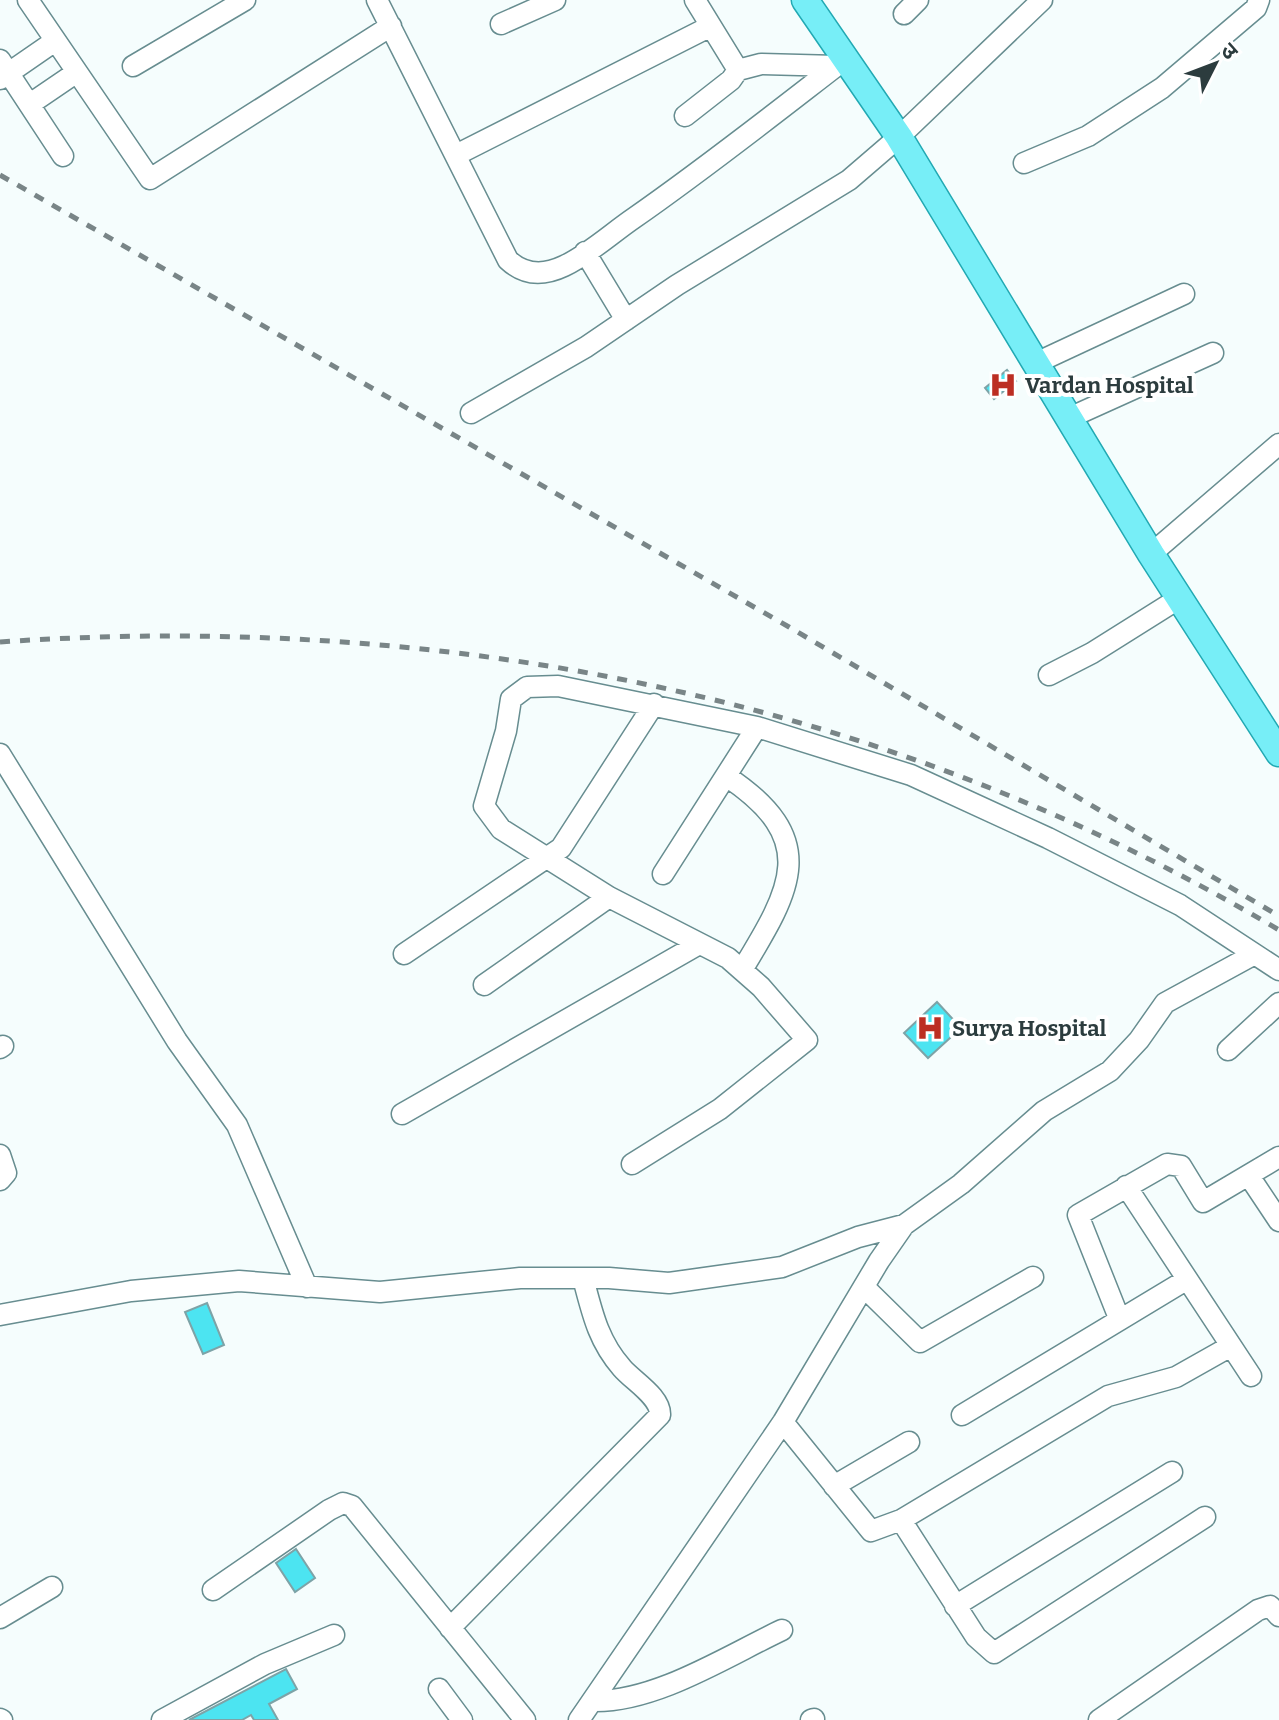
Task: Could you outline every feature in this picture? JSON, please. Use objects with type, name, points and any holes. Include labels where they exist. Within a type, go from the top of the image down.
[{"type":"main road","points":[[805,0],[843,66],[899,137],[1178,599],[1279,753]]},
{"type":"street","points":[[28,0],[150,179],[391,26]]},
{"type":"street","points":[[133,66],[245,0]]},
{"type":"street","points":[[377,0],[508,260],[520,271],[533,274],[563,267],[698,174],[843,66]]},
{"type":"street","points":[[501,24],[555,0]]},
{"type":"street","points":[[695,0],[738,70]]},
{"type":"street","points":[[1012,0],[1025,17]]},
{"type":"street","points":[[471,413],[849,180],[899,137],[1042,0]]},
{"type":"street","points":[[1024,163],[1088,136],[1162,88],[1256,8],[1259,0]]},
{"type":"street","points":[[456,155],[709,27]]},
{"type":"street","points":[[55,41],[3,71],[30,104],[63,156]]},
{"type":"street","points":[[685,116],[731,80],[738,70],[761,64],[843,66]]},
{"type":"street","points":[[30,104],[77,72]]},
{"type":"street","points":[[585,252],[626,320]]},
{"type":"street","points":[[1036,363],[1184,294]]},
{"type":"street","points":[[1069,418],[1213,353]]},
{"type":"street","points":[[1151,554],[1279,444]]},
{"type":"street","points":[[1049,675],[1092,653],[1178,599]]},
{"type":"street","points":[[632,1164],[720,1109],[807,1040],[728,958],[609,897],[550,857],[501,829],[484,806],[506,731],[511,699],[527,687],[558,686],[757,727],[911,775],[1180,905],[1279,970]]},
{"type":"street","points":[[404,954],[561,848],[654,704]]},
{"type":"street","points":[[663,874],[757,727]]},
{"type":"street","points":[[0,754],[177,1041],[237,1125],[307,1287]]},
{"type":"street","points":[[726,776],[756,796],[771,813],[785,837],[790,867],[783,897],[742,970]]},
{"type":"street","points":[[484,985],[609,897]]},
{"type":"street","points":[[402,1114],[699,944]]},
{"type":"street","points":[[0,1315],[131,1291],[203,1283],[239,1281],[380,1292],[460,1282],[583,1278],[669,1283],[782,1267],[858,1237],[904,1225],[961,1184],[1044,1111],[1110,1071],[1139,1040],[1165,1003],[1253,955]]},
{"type":"street","points":[[1228,1050],[1279,1003]]},
{"type":"street","points":[[0,1155],[6,1173],[0,1180]]},
{"type":"street","points":[[1119,1318],[1078,1215],[1126,1186],[1175,1163],[1203,1202],[1279,1157]]},
{"type":"street","points":[[1249,1176],[1279,1221]]},
{"type":"street","points":[[1126,1186],[1251,1376]]},
{"type":"street","points":[[587,1713],[783,1422],[904,1225]]},
{"type":"street","points":[[864,1287],[920,1342],[1033,1277]]},
{"type":"street","points":[[450,1628],[660,1415],[659,1405],[624,1371],[601,1341],[583,1278]]},
{"type":"street","points":[[962,1415],[1186,1280]]},
{"type":"street","points":[[783,1422],[871,1531],[901,1520],[1108,1396],[1176,1377],[1231,1346]]},
{"type":"street","points":[[834,1486],[909,1442]]},
{"type":"street","points":[[955,1606],[1172,1472]]},
{"type":"street","points":[[213,1590],[343,1503],[352,1506],[525,1720]]},
{"type":"street","points":[[901,1520],[976,1637],[994,1653],[1205,1517]]},
{"type":"street","points":[[0,1618],[52,1587]]},
{"type":"street","points":[[1099,1720],[1258,1610],[1270,1606],[1279,1616]]},
{"type":"street","points":[[587,1713],[644,1694],[782,1630]]},
{"type":"street","points":[[162,1720],[265,1664],[334,1635]]},
{"type":"street","points":[[439,1689],[462,1720]]},
{"type":"building","points":[[1007,370],[1016,381],[994,399],[985,388]]},
{"type":"building","points":[[937,1002],[961,1028],[928,1058],[904,1033]]},
{"type":"building","points":[[207,1303],[224,1345],[203,1354],[185,1312]]},
{"type":"building","points":[[296,1549],[315,1578],[295,1592],[276,1563]]},
{"type":"building","points":[[286,1669],[297,1689],[269,1704],[278,1720],[254,1720],[251,1715],[242,1720],[189,1720]]},
{"type":"railway","points":[[0,175],[789,627],[1279,916]]},
{"type":"railway","points":[[0,642],[168,636],[335,641],[500,659],[662,688],[822,729],[978,783],[1131,850],[1279,930]]},
{"type":"place","name":"Vardan Hospital","points":[[1003,385]]},
{"type":"place","name":"Surya Hospital","points":[[930,1028]]}]
